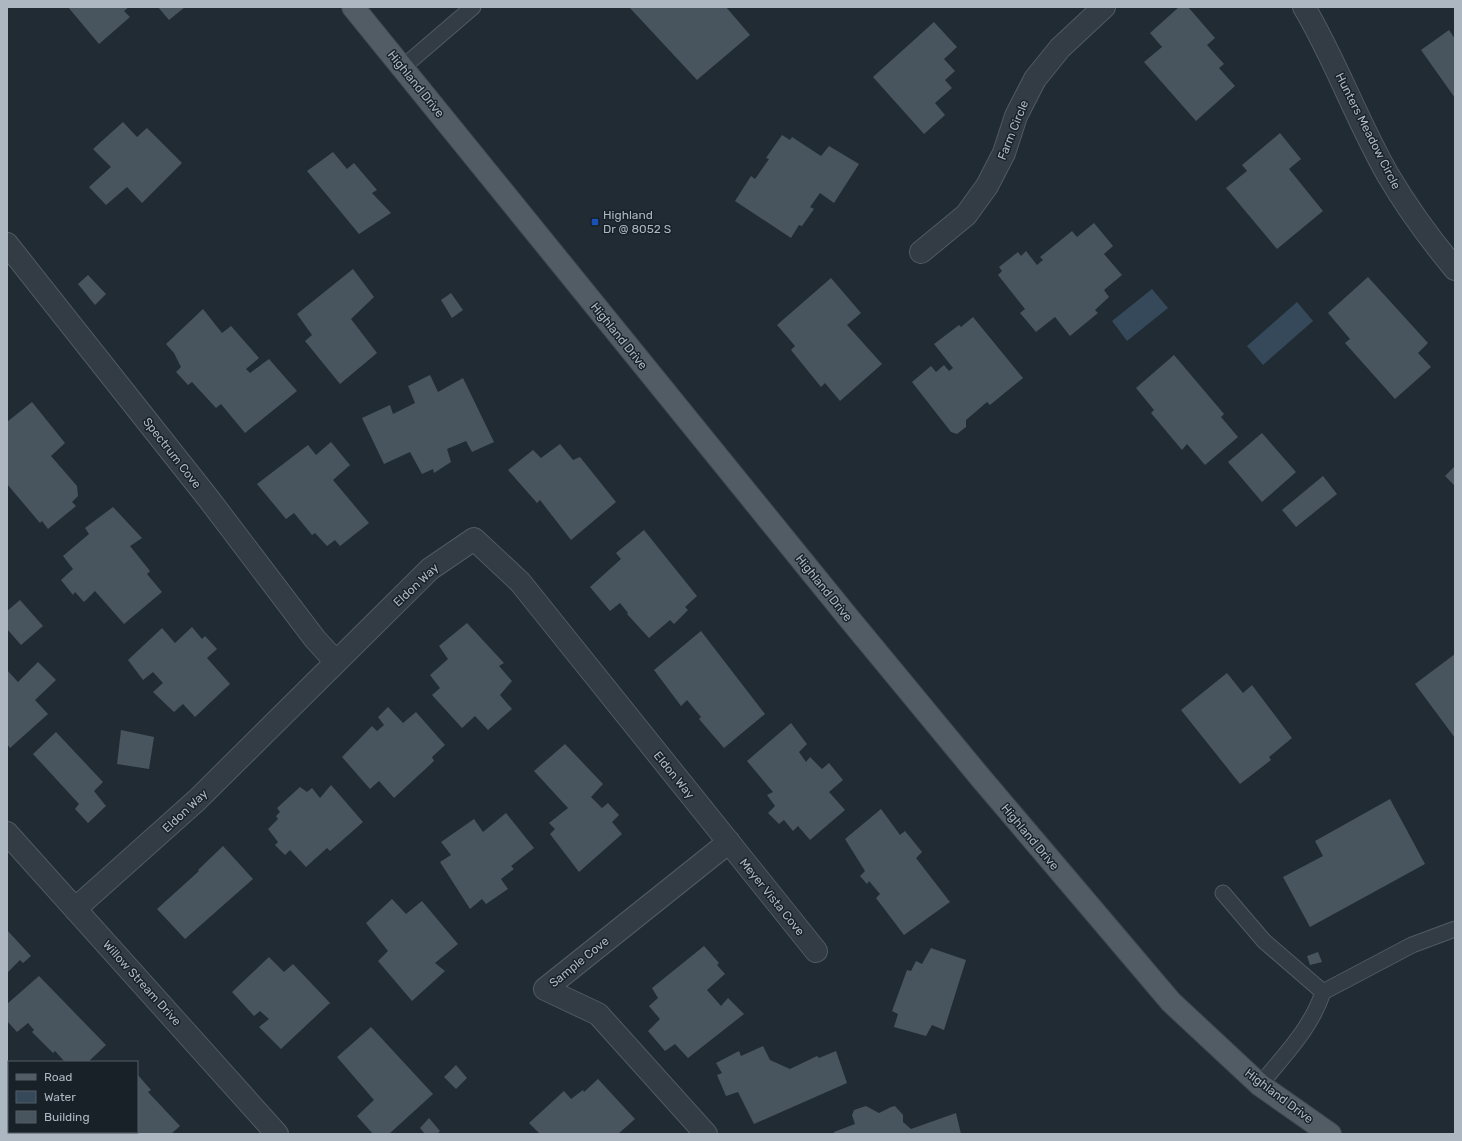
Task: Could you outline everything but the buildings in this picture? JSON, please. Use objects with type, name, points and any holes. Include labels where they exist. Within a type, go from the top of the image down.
[{"type":"main road","name":"Highland Drive","points":[[353,7],[657,383],[985,783],[1170,1002],[1260,1085],[1330,1134]]},
{"type":"street","name":"Farm Circle","points":[[921,252],[966,215],[988,186],[1004,153],[1016,116],[1035,79],[1060,48],[1104,7]]},
{"type":"street","name":"Hunters Meadow Circle","points":[[1304,7],[1331,57],[1388,174],[1423,230],[1455,269]]},
{"type":"street","name":"Spectrum Cove","points":[[7,244],[208,498],[315,639],[336,662]]},
{"type":"street","name":"Eldon Way","points":[[75,909],[197,800],[430,569],[474,539],[520,582],[729,842]]},
{"type":"street","name":"Willow Stream Drive","points":[[7,833],[277,1134]]},
{"type":"street","name":"Meyer Vista Cove","points":[[729,842],[816,951]]},
{"type":"street","name":"Sample Cove","points":[[706,1134],[598,1014],[545,989],[729,842]]},
{"type":"lane","points":[[402,68],[473,7]]},
{"type":"lane","points":[[1223,893],[1264,941],[1323,992]]},
{"type":"lane","points":[[1260,1085],[1304,1031],[1323,992],[1412,945],[1455,929]]},
{"type":"water","points":[[1152,289],[1168,308],[1127,341],[1112,321]]},
{"type":"water","points":[[1297,302],[1313,321],[1263,365],[1247,346]]},
{"type":"place","name":"Highland Dr @ 8052 S","points":[[595,222]]}]
